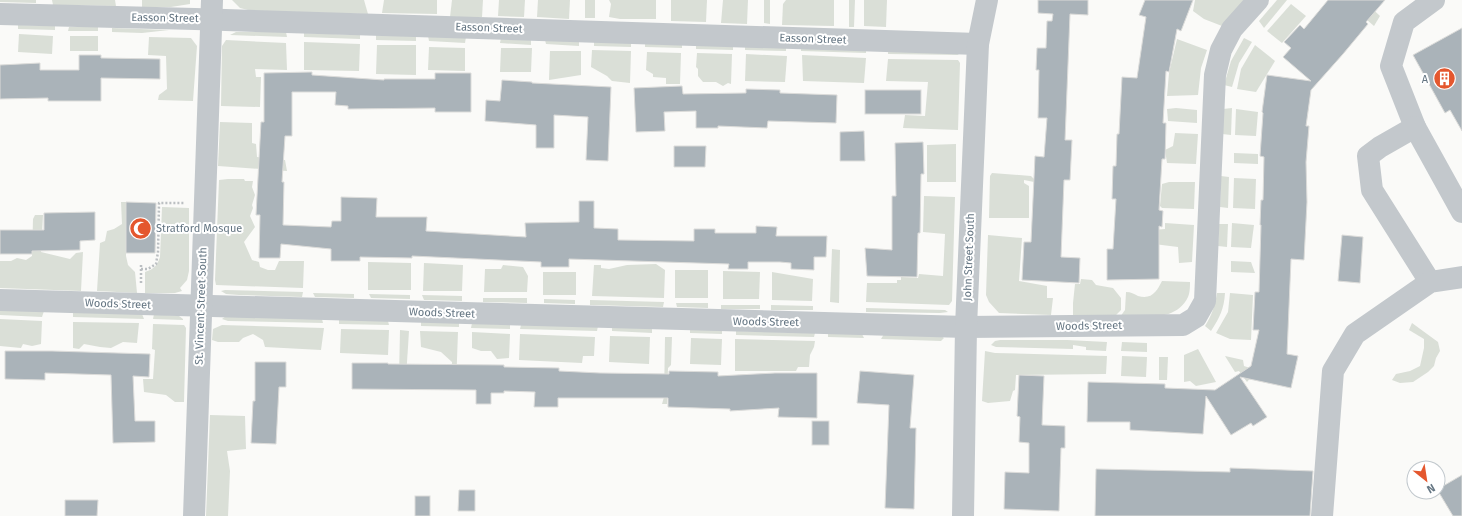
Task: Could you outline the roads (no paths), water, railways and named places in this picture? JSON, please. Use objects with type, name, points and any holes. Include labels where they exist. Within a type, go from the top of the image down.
[{"type":"street","name":"John Street South","points":[[963,516],[966,327],[978,44],[987,0]]},
{"type":"street","name":"Woods Street","points":[[0,300],[966,327],[1183,325],[1196,318],[1205,301],[1215,75],[1221,50],[1232,29],[1258,0]]},
{"type":"street","points":[[1434,0],[1404,22],[1391,66],[1415,127],[1462,212]]},
{"type":"street","name":"Easson Street","points":[[0,14],[212,10],[978,44]]},
{"type":"street","name":"St. Vincent Street South","points":[[194,516],[212,10]]},
{"type":"street","points":[[1415,127],[1380,147],[1368,156],[1372,190],[1430,282]]},
{"type":"street","points":[[1322,516],[1333,371],[1355,334],[1430,282],[1462,277]]},
{"type":"place","name":"A","points":[[1444,79]]},
{"type":"place","name":"Stratford Mosque","points":[[141,228]]}]
